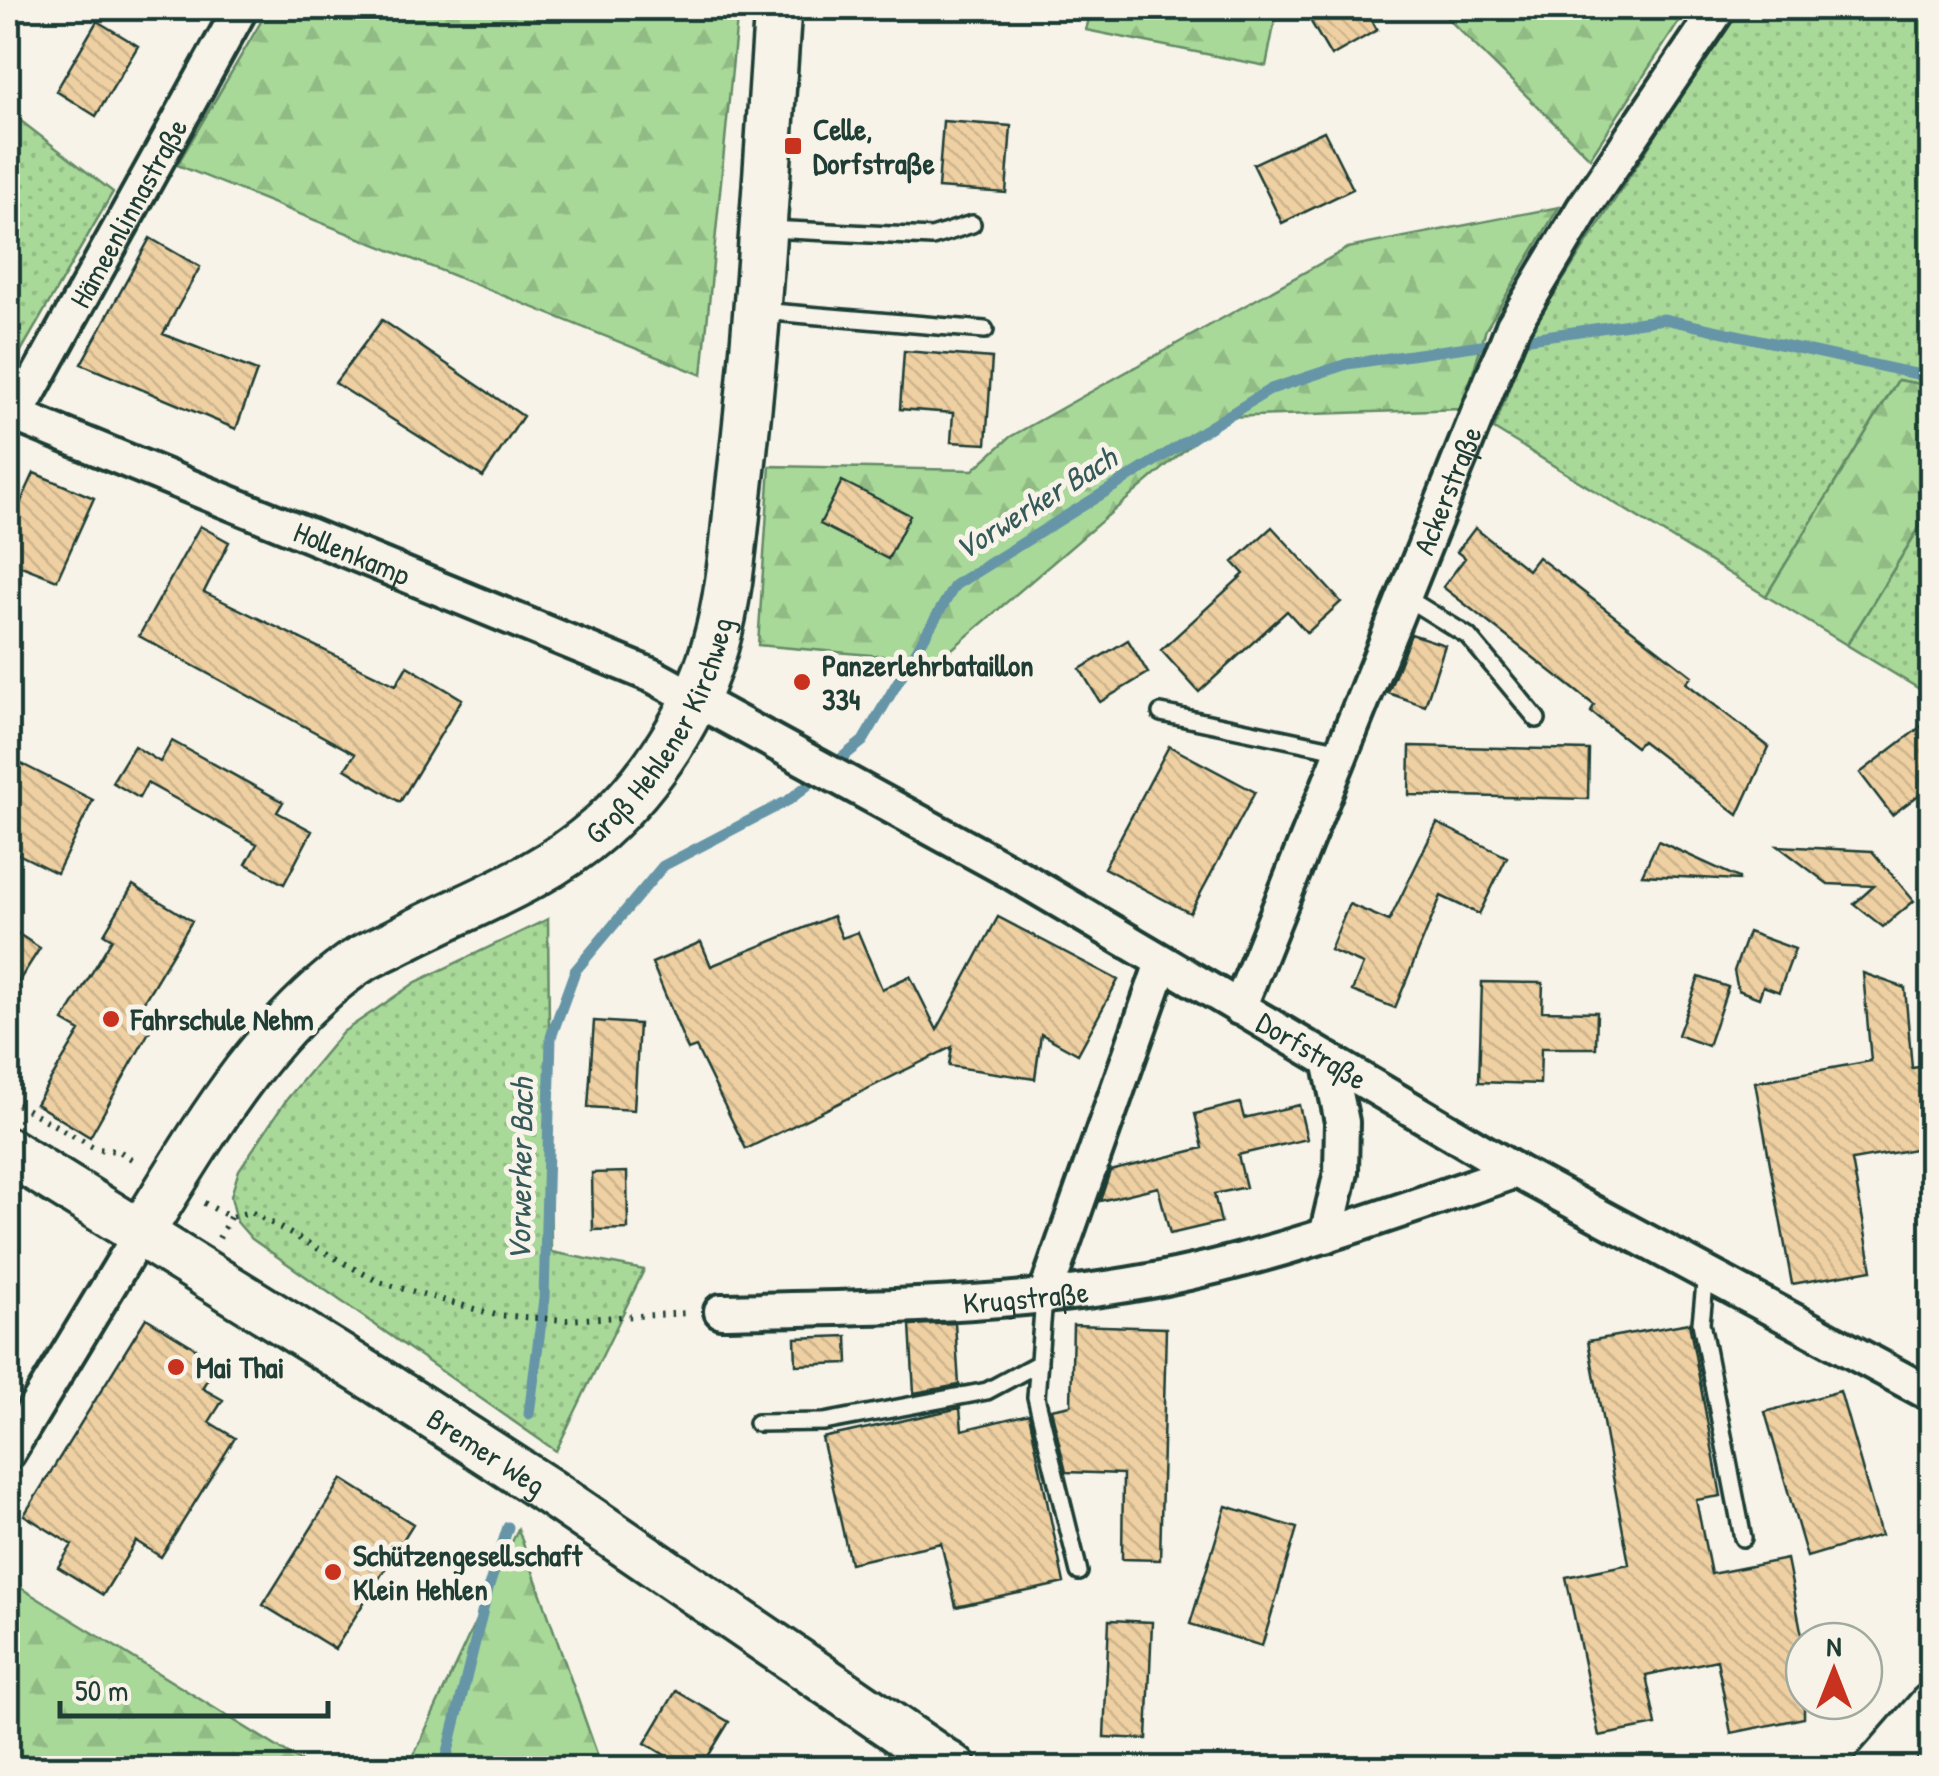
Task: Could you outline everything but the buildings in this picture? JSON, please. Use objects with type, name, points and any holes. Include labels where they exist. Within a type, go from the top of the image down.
[{"type":"main road","name":"Groß Hehlener Kirchweg","points":[[140,1234],[211,1121],[253,1064],[302,1010],[356,963],[552,865],[600,828],[639,786],[695,699],[715,646],[726,592],[757,311],[778,8]]},
{"type":"main road","name":"Bremer Weg","points":[[8,1151],[378,1380],[548,1491],[953,1768]]},
{"type":"main road","points":[[1878,1768],[1932,1706]]},
{"type":"street","name":"Hämeenlinnastraße","points":[[12,414],[241,8]]},
{"type":"street","name":"Ackerstraße","points":[[1239,1008],[1513,326],[1584,209],[1719,8]]},
{"type":"street","name":"Hollenkamp","points":[[12,414],[653,676],[695,699]]},
{"type":"street","name":"Dorfstraße","points":[[695,699],[1010,872],[1516,1171],[1706,1274],[1928,1385]]},
{"type":"street","points":[[1044,1298],[1162,963]]},
{"type":"street","points":[[1326,1236],[1342,1155],[1342,1122],[1329,1060]]},
{"type":"street","name":"Krugstraße","points":[[721,1311],[1044,1298],[1162,1278],[1326,1236],[1516,1171]]},
{"type":"street","points":[[8,1453],[140,1234]]},
{"type":"lane","points":[[763,228],[932,237],[972,224]]},
{"type":"lane","points":[[757,311],[985,330]]},
{"type":"lane","points":[[1404,597],[1468,636],[1537,719]]},
{"type":"lane","points":[[1161,713],[1342,752]]},
{"type":"lane","points":[[1706,1274],[1701,1323],[1743,1538]]},
{"type":"lane","points":[[1044,1298],[1036,1397],[1079,1572]]},
{"type":"lane","points":[[756,1423],[824,1422],[987,1391],[1039,1363]]},
{"type":"path","points":[[8,1099],[97,1149],[119,1151]]},
{"type":"path","points":[[230,1217],[251,1212],[379,1282],[521,1319],[721,1311]]},
{"type":"green space","points":[[269,8],[738,8],[702,375],[177,165]]},
{"type":"green space","points":[[1092,8],[1302,8],[1275,20],[1266,66],[1086,30]]},
{"type":"green space","points":[[1437,8],[1688,8],[1590,158]]},
{"type":"green space","points":[[1738,8],[1931,8],[1931,386],[1898,380],[1766,596],[1494,429],[1529,333]]},
{"type":"green space","points":[[8,111],[113,192],[13,365],[8,367]]},
{"type":"green space","points":[[1559,207],[1486,329],[1462,409],[1223,417],[938,661],[758,645],[770,466],[973,470],[1010,437],[1348,248]]},
{"type":"green space","points":[[1898,380],[1931,386],[1931,517],[1927,515],[1847,645],[1766,596]]},
{"type":"green space","points":[[1927,515],[1931,517],[1931,696],[1847,645]]},
{"type":"green space","points":[[548,919],[551,1252],[644,1270],[556,1451],[252,1239],[237,1222],[231,1196],[239,1170],[287,1099],[343,1032],[416,982]]},
{"type":"green space","points":[[518,1529],[602,1768],[408,1768]]},
{"type":"green space","points":[[8,1580],[311,1768],[8,1768]]},
{"type":"waterway","name":"Vorwerker Bach","points":[[529,1414],[544,1299],[551,1037],[575,971],[663,866],[789,800],[863,741],[955,585],[1271,389],[1347,364],[1664,319],[1916,374],[1932,372]]},
{"type":"waterway","name":"Vorwerker Bach","points":[[444,1768],[488,1589],[508,1527]]},
{"type":"place","name":"Celle, Dorfstraße","points":[[793,146]]},
{"type":"place","name":"Panzerlehrbataillon 334","points":[[802,682]]},
{"type":"place","name":"Fahrschule Nehm","points":[[111,1019]]},
{"type":"place","name":"Mai Thai","points":[[176,1367]]},
{"type":"place","name":"Schützengesellschaft Klein Hehlen","points":[[333,1572]]}]
